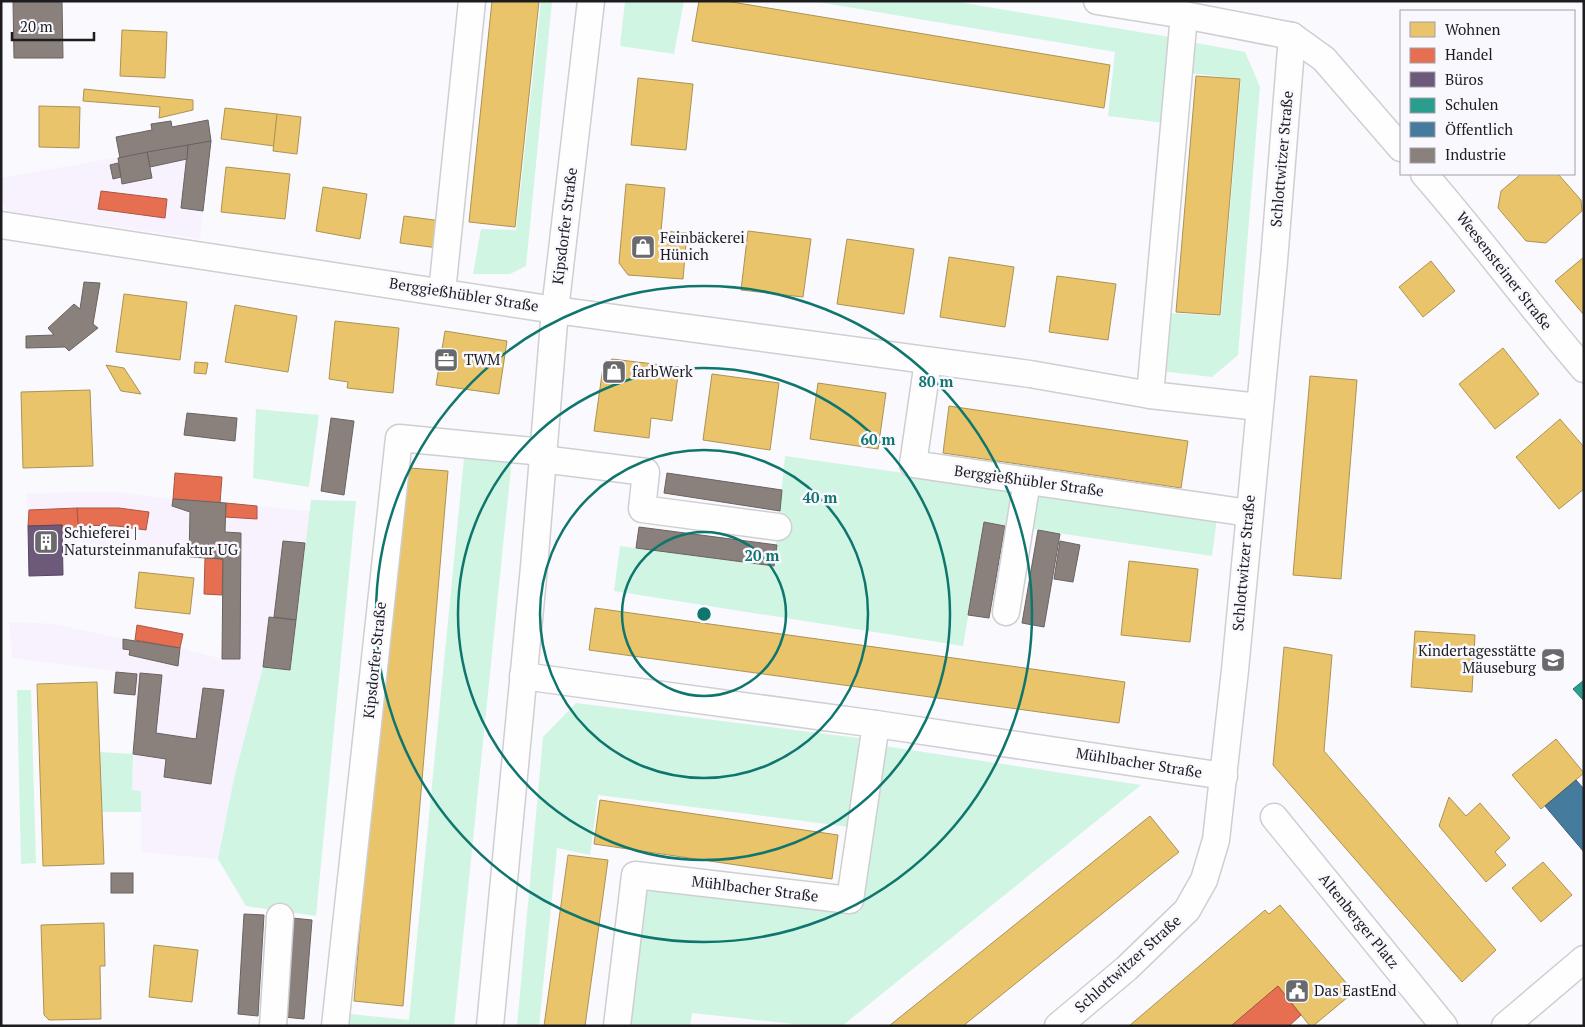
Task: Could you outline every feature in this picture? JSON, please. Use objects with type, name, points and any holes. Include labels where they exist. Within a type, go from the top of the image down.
[{"type":"street","points":[[442,292],[472,1]]},
{"type":"street","name":"Kipsdorfer Straße","points":[[490,1026],[555,310],[591,1]]},
{"type":"street","points":[[1097,1],[1184,15],[1292,36],[1324,59],[1400,147]]},
{"type":"street","points":[[1150,395],[1184,15]]},
{"type":"street","name":"Schlottwitzer Straße","points":[[1058,1026],[1127,968],[1186,910],[1204,880],[1216,840],[1224,776],[1275,252],[1292,36]]},
{"type":"street","name":"Weesensteiner Straße","points":[[1425,175],[1457,212],[1554,335],[1584,369]]},
{"type":"street","name":"Berggießhübler Straße","points":[[1,225],[555,310],[1030,374],[1150,395],[1259,407]]},
{"type":"street","name":"Berggießhübler Straße","points":[[928,360],[913,464],[1249,512]]},
{"type":"street","name":"Kipsdorfer Straße","points":[[335,1026],[399,438],[543,456]]},
{"type":"street","points":[[543,456],[646,472],[642,509],[778,527]]},
{"type":"street","points":[[1006,612],[1027,481]]},
{"type":"street","name":"Mühlbacher Straße","points":[[523,676],[876,724],[1224,776]]},
{"type":"street","name":"Mühlbacher Straße","points":[[617,1026],[635,874],[850,900],[876,724]]},
{"type":"street","name":"Altenberger Platz","points":[[1274,817],[1444,1026]]},
{"type":"street","points":[[273,1026],[280,917]]},
{"type":"street","points":[[1505,1026],[1584,959]]},
{"type":"shaded area","points":[[211,141],[200,239],[8,211],[1,202],[1,178]]},
{"type":"shaded area","points":[[118,492],[173,499],[310,511],[290,670],[263,667],[234,778],[218,859],[141,852],[141,791],[132,790],[137,674],[12,658],[9,622],[54,624],[123,639],[180,648],[222,659],[223,559],[189,557],[72,541],[72,533],[63,533],[62,525],[28,526],[27,493]]},
{"type":"green space","points":[[541,1],[552,1],[526,266],[510,274],[473,274],[481,229],[516,230]]},
{"type":"green space","points":[[625,1],[684,1],[674,54],[620,46]]},
{"type":"green space","points":[[812,1],[951,1],[1176,38],[1165,123],[1108,116],[1115,52]]},
{"type":"green space","points":[[1191,42],[1245,52],[1260,87],[1238,355],[1212,377],[1161,371],[1168,313],[1221,316],[1241,79],[1189,73]]},
{"type":"green space","points":[[256,409],[319,415],[309,487],[253,478]]},
{"type":"green space","points":[[785,456],[1217,518],[1212,556],[984,522],[963,646],[614,591],[620,546],[774,566]]},
{"type":"green space","points":[[464,458],[512,458],[454,1026],[349,1026],[350,1014],[409,1020]]},
{"type":"green space","points":[[311,500],[356,501],[316,916],[246,906],[218,859],[234,778],[263,667],[290,670]]},
{"type":"green space","points":[[17,690],[31,690],[36,863],[21,864]]},
{"type":"green space","points":[[576,703],[859,738],[850,827],[598,795],[590,855],[557,848],[539,1026],[517,1026],[543,737]]},
{"type":"green space","points":[[884,746],[1141,785],[842,1026],[814,1026],[692,1013],[690,1026],[628,1026],[644,893],[664,888],[860,912]]},
{"type":"green space","points":[[100,752],[133,754],[132,790],[141,791],[141,812],[101,812]]},
{"type":"building: Wohnen","points":[[492,1],[539,1],[515,227],[469,222]]},
{"type":"building: Wohnen","points":[[699,1],[726,1],[1110,65],[1104,108],[692,41]]},
{"type":"building: Wohnen","points":[[122,30],[167,32],[165,78],[120,76]]},
{"type":"building: Wohnen","points":[[1196,76],[1240,79],[1220,315],[1176,312]]},
{"type":"building: Wohnen","points":[[638,78],[693,84],[686,150],[631,145]]},
{"type":"building: Wohnen","points":[[84,89],[193,100],[193,110],[159,118],[160,107],[83,101]]},
{"type":"building: Wohnen","points":[[39,106],[80,107],[79,148],[39,147]]},
{"type":"building: Wohnen","points":[[225,108],[277,114],[274,146],[221,139]]},
{"type":"building: Wohnen","points":[[277,114],[301,117],[297,154],[273,151]]},
{"type":"building: Wohnen","points":[[226,167],[290,174],[285,219],[221,212]]},
{"type":"building: Wohnen","points":[[1520,175],[1559,175],[1581,200],[1582,211],[1546,243],[1526,241],[1498,208],[1501,191]]},
{"type":"building: Wohnen","points":[[626,184],[665,188],[661,231],[687,233],[683,279],[628,275],[619,263]]},
{"type":"building: Wohnen","points":[[323,187],[367,194],[360,239],[316,231]]},
{"type":"building: Wohnen","points":[[404,216],[442,221],[438,248],[400,243]]},
{"type":"building: Wohnen","points":[[748,231],[811,239],[803,297],[741,290]]},
{"type":"building: Wohnen","points":[[847,239],[914,249],[904,314],[837,304]]},
{"type":"building: Wohnen","points":[[949,257],[1014,267],[1005,327],[940,317]]},
{"type":"building: Wohnen","points":[[1584,257],[1584,315],[1555,281]]},
{"type":"building: Wohnen","points":[[1431,261],[1455,291],[1423,317],[1399,287]]},
{"type":"building: Wohnen","points":[[1057,276],[1116,284],[1108,340],[1049,332]]},
{"type":"building: Wohnen","points":[[124,294],[187,302],[180,360],[116,352]]},
{"type":"building: Wohnen","points":[[235,305],[297,316],[288,372],[225,362]]},
{"type":"building: Wohnen","points":[[335,321],[399,328],[393,393],[347,388],[348,382],[329,379]]},
{"type":"building: Wohnen","points":[[445,331],[507,341],[499,394],[436,385]]},
{"type":"building: Wohnen","points":[[1503,348],[1539,394],[1495,429],[1459,384]]},
{"type":"building: Wohnen","points":[[612,359],[679,367],[672,421],[651,418],[649,438],[594,431],[603,367]]},
{"type":"building: Wohnen","points":[[195,362],[208,363],[206,374],[194,373]]},
{"type":"building: Wohnen","points":[[106,365],[124,368],[141,394],[121,391]]},
{"type":"building: Wohnen","points":[[712,374],[779,383],[770,450],[703,440]]},
{"type":"building: Wohnen","points":[[1310,376],[1357,380],[1341,579],[1293,575]]},
{"type":"building: Wohnen","points":[[818,383],[886,393],[878,449],[810,439]]},
{"type":"building: Wohnen","points":[[90,390],[93,466],[23,468],[21,392]]},
{"type":"building: Wohnen","points":[[949,406],[1188,441],[1181,488],[943,453]]},
{"type":"building: Wohnen","points":[[1560,419],[1584,447],[1584,489],[1559,509],[1516,457]]},
{"type":"building: Wohnen","points":[[398,467],[448,471],[403,1006],[354,1001]]},
{"type":"building: Wohnen","points":[[1129,561],[1198,569],[1190,642],[1121,635]]},
{"type":"building: Wohnen","points":[[139,572],[194,578],[190,614],[135,608]]},
{"type":"building: Wohnen","points":[[595,608],[1125,682],[1119,723],[589,650]]},
{"type":"building: Wohnen","points":[[1415,631],[1475,635],[1472,692],[1411,687]]},
{"type":"building: Wohnen","points":[[1284,647],[1332,655],[1324,751],[1496,950],[1462,982],[1273,765]]},
{"type":"building: Wohnen","points":[[97,682],[104,864],[43,866],[37,684]]},
{"type":"building: Wohnen","points":[[1556,739],[1584,773],[1541,809],[1512,775]]},
{"type":"building: Wohnen","points":[[1449,797],[1466,816],[1480,803],[1510,838],[1495,852],[1506,865],[1486,882],[1439,826]]},
{"type":"building: Wohnen","points":[[600,800],[838,835],[832,879],[594,844]]},
{"type":"building: Wohnen","points":[[1150,816],[1179,852],[963,1026],[889,1026]]},
{"type":"building: Wohnen","points":[[568,855],[608,860],[585,1026],[544,1026]]},
{"type":"building: Wohnen","points":[[1543,862],[1572,895],[1541,922],[1512,888]]},
{"type":"building: Wohnen","points":[[1280,905],[1354,992],[1313,1026],[1310,1026],[1278,986],[1231,1026],[1129,1026],[1265,910],[1269,914]]},
{"type":"building: Wohnen","points":[[104,923],[105,966],[100,966],[101,1019],[49,1020],[44,1015],[41,925]]},
{"type":"building: Wohnen","points":[[154,945],[198,950],[192,1002],[149,997]]},
{"type":"building: Handel","points":[[101,191],[167,199],[165,218],[98,209]]},
{"type":"building: Handel","points":[[175,473],[222,477],[220,503],[173,499]]},
{"type":"building: Handel","points":[[226,503],[257,506],[257,519],[225,517]]},
{"type":"building: Handel","points":[[77,508],[119,508],[149,512],[146,530],[117,526],[78,525]]},
{"type":"building: Handel","points":[[77,508],[78,525],[73,533],[63,533],[62,525],[28,526],[29,510]]},
{"type":"building: Handel","points":[[205,558],[223,559],[222,595],[204,594]]},
{"type":"building: Handel","points":[[137,625],[183,634],[180,648],[135,640]]},
{"type":"building: Handel","points":[[1278,986],[1301,1015],[1289,1026],[1231,1026]]},
{"type":"building: Büros","name":"Schieferei | Natursteinmanufaktur UG","points":[[62,525],[63,575],[29,576],[28,526]]},
{"type":"building: Schulen","points":[[1584,680],[1584,701],[1573,689]]},
{"type":"building: Öffentlich","points":[[1576,780],[1584,789],[1584,852],[1545,806]]},
{"type":"building: Industrie","points":[[13,1],[62,1],[63,58],[14,58]]},
{"type":"building: Industrie","points":[[208,120],[211,141],[120,158],[116,137],[152,130],[151,124],[171,121],[172,127]]},
{"type":"building: Industrie","points":[[211,141],[203,211],[181,208],[188,145]]},
{"type":"building: Industrie","points":[[188,145],[187,159],[150,167],[147,152]]},
{"type":"building: Industrie","points":[[147,152],[152,178],[122,184],[118,158]]},
{"type":"building: Industrie","points":[[118,163],[121,177],[113,179],[110,165]]},
{"type":"building: Industrie","points":[[84,282],[100,283],[93,324],[98,328],[69,351],[65,347],[26,348],[26,336],[54,335],[48,328],[74,304],[80,309]]},
{"type":"building: Industrie","points":[[187,413],[237,418],[235,441],[184,435]]},
{"type":"building: Industrie","points":[[331,418],[354,421],[344,495],[321,491]]},
{"type":"building: Industrie","points":[[667,473],[782,490],[780,511],[664,493]]},
{"type":"building: Industrie","points":[[173,499],[226,503],[225,532],[241,533],[240,659],[222,659],[223,559],[189,557],[190,512],[172,506]]},
{"type":"building: Industrie","points":[[984,522],[1005,526],[989,618],[968,615]]},
{"type":"building: Industrie","points":[[639,527],[777,545],[774,566],[636,548]]},
{"type":"building: Industrie","points":[[1038,530],[1060,534],[1044,627],[1022,623]]},
{"type":"building: Industrie","points":[[283,541],[305,543],[296,620],[274,617]]},
{"type":"building: Industrie","points":[[1060,541],[1080,545],[1073,582],[1054,579]]},
{"type":"building: Industrie","points":[[269,617],[296,620],[290,670],[263,667]]},
{"type":"building: Industrie","points":[[123,639],[180,648],[178,666],[129,655],[130,650],[123,649]]},
{"type":"building: Industrie","points":[[116,672],[137,674],[135,695],[114,693]]},
{"type":"building: Industrie","points":[[140,673],[162,675],[156,733],[196,739],[203,688],[224,690],[211,784],[164,777],[166,759],[133,754]]},
{"type":"building: Industrie","points":[[111,873],[133,873],[133,893],[111,893]]},
{"type":"building: Industrie","points":[[244,914],[264,915],[258,1016],[238,1014]]},
{"type":"building: Industrie","points":[[292,918],[312,920],[304,1019],[284,1017]]},
{"type":"place","name":"Feinbäckerei Hünich","points":[[643,247]]},
{"type":"place","name":"TWM","points":[[446,360]]},
{"type":"place","name":"farbWerk","points":[[614,372]]},
{"type":"place","name":"Schieferei | Natursteinmanufaktur UG","points":[[46,542]]},
{"type":"place","name":"Kindertagesstätte Mäuseburg","points":[[1553,660]]},
{"type":"place","name":"Das EastEnd","points":[[1297,991]]}]
